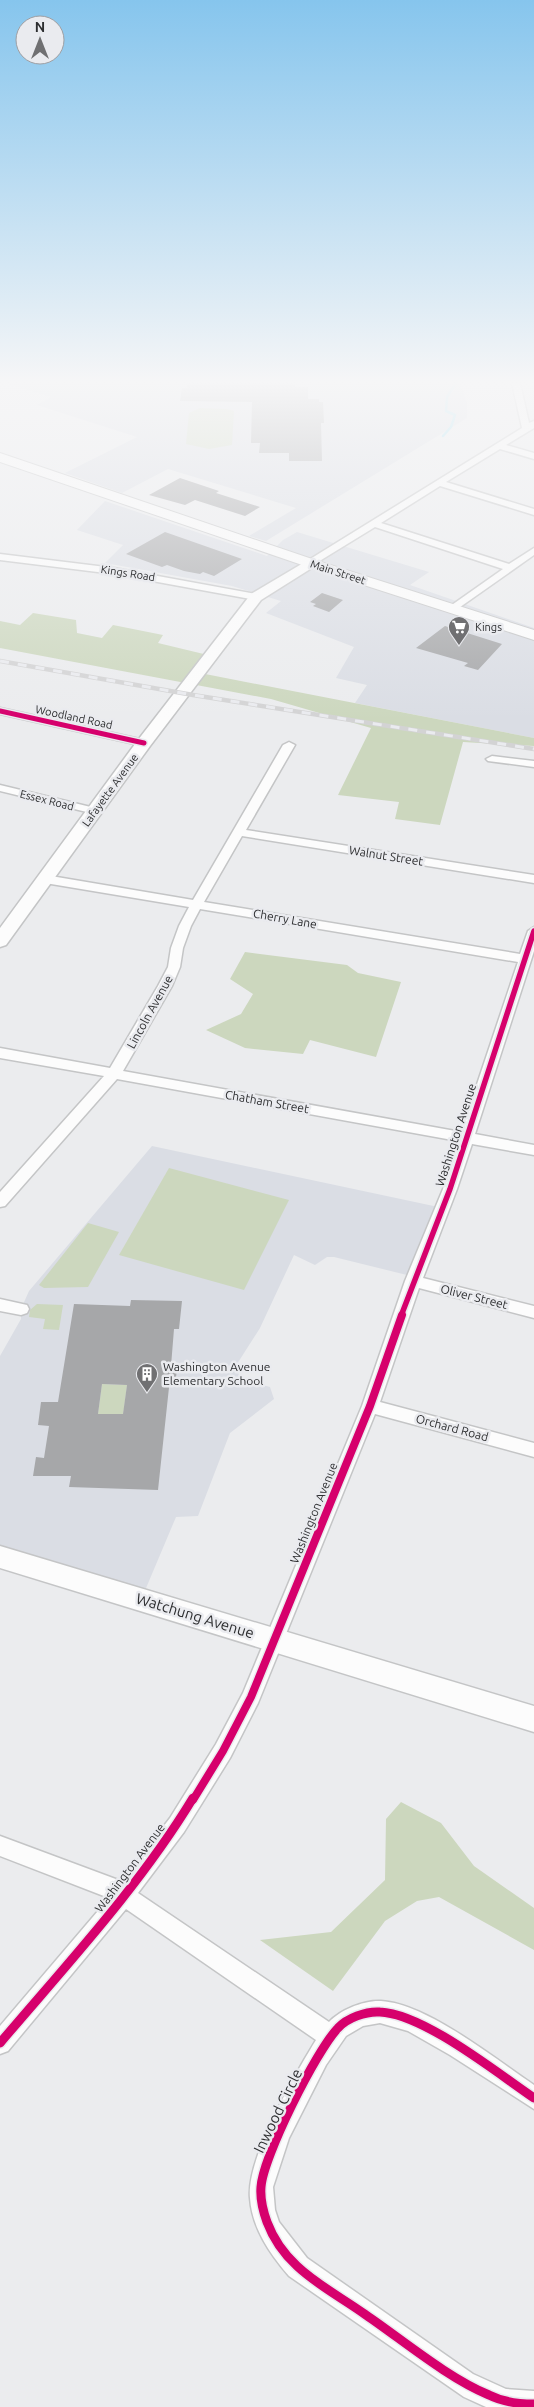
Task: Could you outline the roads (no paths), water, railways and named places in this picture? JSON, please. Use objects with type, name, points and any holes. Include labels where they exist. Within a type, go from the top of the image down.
[{"type":"main road","name":"Main Street","points":[[112,495],[310,563],[534,635]]},
{"type":"street","points":[[310,563],[420,495]]},
{"type":"street","points":[[480,495],[534,512]]},
{"type":"street","points":[[375,524],[510,568]]},
{"type":"street","points":[[453,609],[534,551]]},
{"type":"street","name":"Kings Road","points":[[0,557],[114,571],[256,596]]},
{"type":"street","name":"Lafayette Avenue","points":[[0,939],[144,743],[256,596],[310,563]]},
{"type":"street","name":"Woodland Road","points":[[0,711],[144,743]]},
{"type":"street","name":"Lincoln Avenue","points":[[0,1202],[114,1074],[165,986],[174,967],[177,948],[185,926],[290,745]]},
{"type":"street","points":[[492,759],[534,764]]},
{"type":"street","name":"Essex Road","points":[[0,788],[95,811]]},
{"type":"street","name":"Walnut Street","points":[[238,832],[534,880]]},
{"type":"street","name":"Cherry Lane","points":[[45,878],[525,959]]},
{"type":"street","name":"Washington Avenue","points":[[0,2043],[124,1895],[177,1825],[223,1751],[251,1696],[276,1640],[370,1406],[413,1281],[450,1189],[534,931]]},
{"type":"street","name":"Chatham Street","points":[[0,1053],[534,1150]]},
{"type":"street","name":"Oliver Street","points":[[413,1281],[534,1312]]},
{"type":"street","points":[[0,1305],[21,1309]]},
{"type":"street","name":"Orchard Road","points":[[370,1406],[534,1450]]},
{"type":"street","name":"Watchung Avenue","points":[[0,1557],[534,1719]]},
{"type":"street","points":[[0,1846],[103,1882],[331,2037]]},
{"type":"street","name":"Inwood Circle","points":[[534,2098],[426,2027],[399,2015],[381,2012],[362,2015],[348,2020],[331,2037],[306,2078],[269,2156],[261,2188],[263,2210],[270,2232],[282,2251],[298,2267],[464,2384],[489,2398],[511,2403],[534,2404]]},
{"type":"railway","points":[[0,661],[193,695],[534,749]]},
{"type":"place","name":"Kings","points":[[459,646]]},
{"type":"place","name":"Washington Avenue Elementary School","points":[[147,1393]]}]
